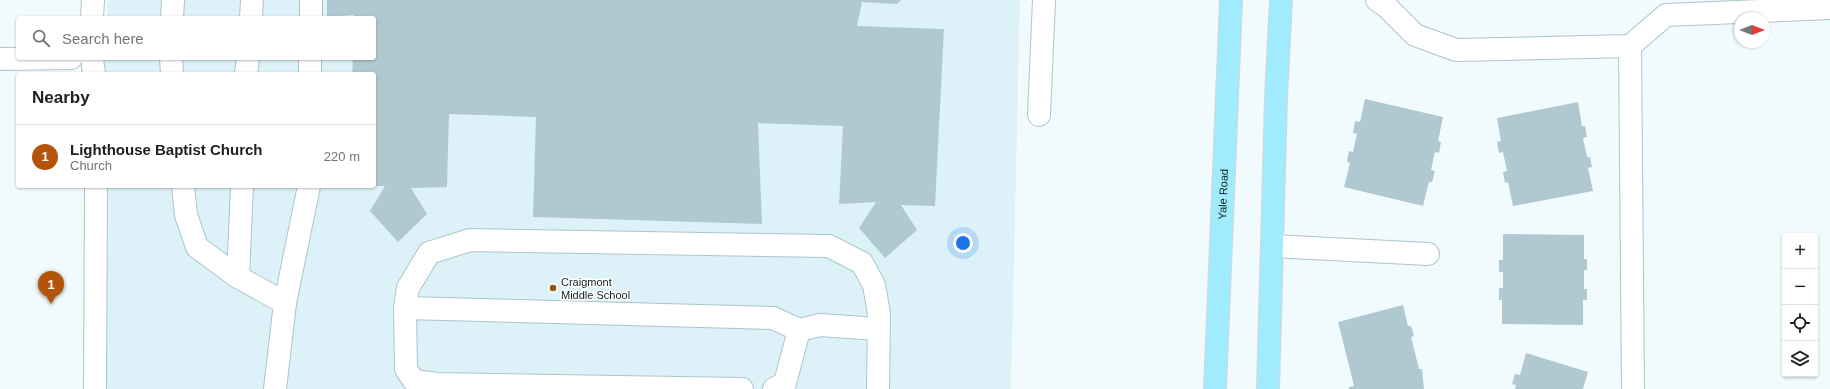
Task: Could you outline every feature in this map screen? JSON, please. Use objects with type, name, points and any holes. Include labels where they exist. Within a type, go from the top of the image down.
[{"type":"main road","name":"Yale Road","points":[[1215,389],[1231,0]]},
{"type":"main road","points":[[1268,389],[1276,98],[1281,0]]},
{"type":"lane","points":[[92,16],[93,0]]},
{"type":"lane","points":[[172,16],[173,0]]},
{"type":"lane","points":[[250,16],[252,0]]},
{"type":"lane","points":[[311,0],[311,16]]},
{"type":"lane","points":[[1039,115],[1044,0]]},
{"type":"lane","points":[[1377,0],[1386,6],[1415,35],[1456,50],[1630,46],[1666,15],[1830,8]]},
{"type":"lane","points":[[1630,46],[1633,389]]},
{"type":"lane","points":[[0,59],[16,59]]},
{"type":"lane","points":[[92,60],[94,72]]},
{"type":"lane","points":[[171,60],[172,72]]},
{"type":"lane","points":[[246,72],[248,60]]},
{"type":"lane","points":[[310,60],[310,72]]},
{"type":"lane","points":[[95,389],[96,188]]},
{"type":"lane","points":[[183,188],[186,215],[197,247],[238,277],[285,303]]},
{"type":"lane","points":[[238,277],[242,188]]},
{"type":"lane","points":[[275,389],[285,303],[309,188]]},
{"type":"lane","points":[[742,389],[438,384],[414,381],[406,368],[404,308],[408,288],[429,253],[470,240],[829,246],[862,263],[874,286],[879,314],[878,389]]},
{"type":"lane","points":[[1272,246],[1428,254]]},
{"type":"lane","points":[[404,308],[773,318],[799,330],[820,325],[878,329]]},
{"type":"lane","points":[[774,389],[785,383],[799,330]]},
{"type":"shaded area","name":"Craigmont Middle School","points":[[108,0],[1020,0],[1011,389],[89,389],[99,188],[376,188],[376,72],[104,72],[105,60],[376,60],[376,16],[107,16]]},
{"type":"building","points":[[327,0],[901,0],[897,4],[862,2],[857,26],[944,29],[935,206],[901,205],[917,230],[885,258],[859,228],[876,202],[839,204],[843,126],[758,123],[762,224],[533,217],[536,117],[449,114],[447,187],[411,188],[427,214],[398,242],[370,211],[385,186],[376,186],[376,72],[352,72],[353,60],[376,60],[376,16],[327,16]]},
{"type":"building","points":[[1365,99],[1443,117],[1438,141],[1441,142],[1439,153],[1435,152],[1431,170],[1435,171],[1432,182],[1429,182],[1423,206],[1344,187],[1350,163],[1347,162],[1349,151],[1353,152],[1357,134],[1353,133],[1355,121],[1360,122]]},
{"type":"building","points":[[1578,102],[1582,126],[1585,126],[1587,137],[1583,138],[1587,157],[1590,157],[1592,167],[1588,168],[1593,191],[1513,206],[1508,182],[1505,183],[1503,172],[1507,171],[1503,152],[1499,153],[1497,142],[1501,141],[1497,118]]},
{"type":"building","points":[[1503,234],[1584,235],[1584,259],[1587,259],[1587,270],[1584,270],[1584,289],[1587,289],[1587,300],[1583,300],[1583,325],[1502,324],[1502,300],[1499,300],[1499,288],[1503,288],[1503,272],[1499,272],[1499,260],[1503,260]]},
{"type":"building","points":[[1403,305],[1408,326],[1411,326],[1414,336],[1411,337],[1419,369],[1422,369],[1424,389],[1349,389],[1349,387],[1354,386],[1338,322]]},
{"type":"building","points":[[1526,353],[1588,372],[1583,389],[1515,389],[1516,385],[1512,384],[1515,374],[1520,375]]},
{"type":"place","name":"Craigmont Middle School","points":[[553,288]]},
{"type":"place","name":"Lighthouse Baptist Church","points":[[51,304]]}]
